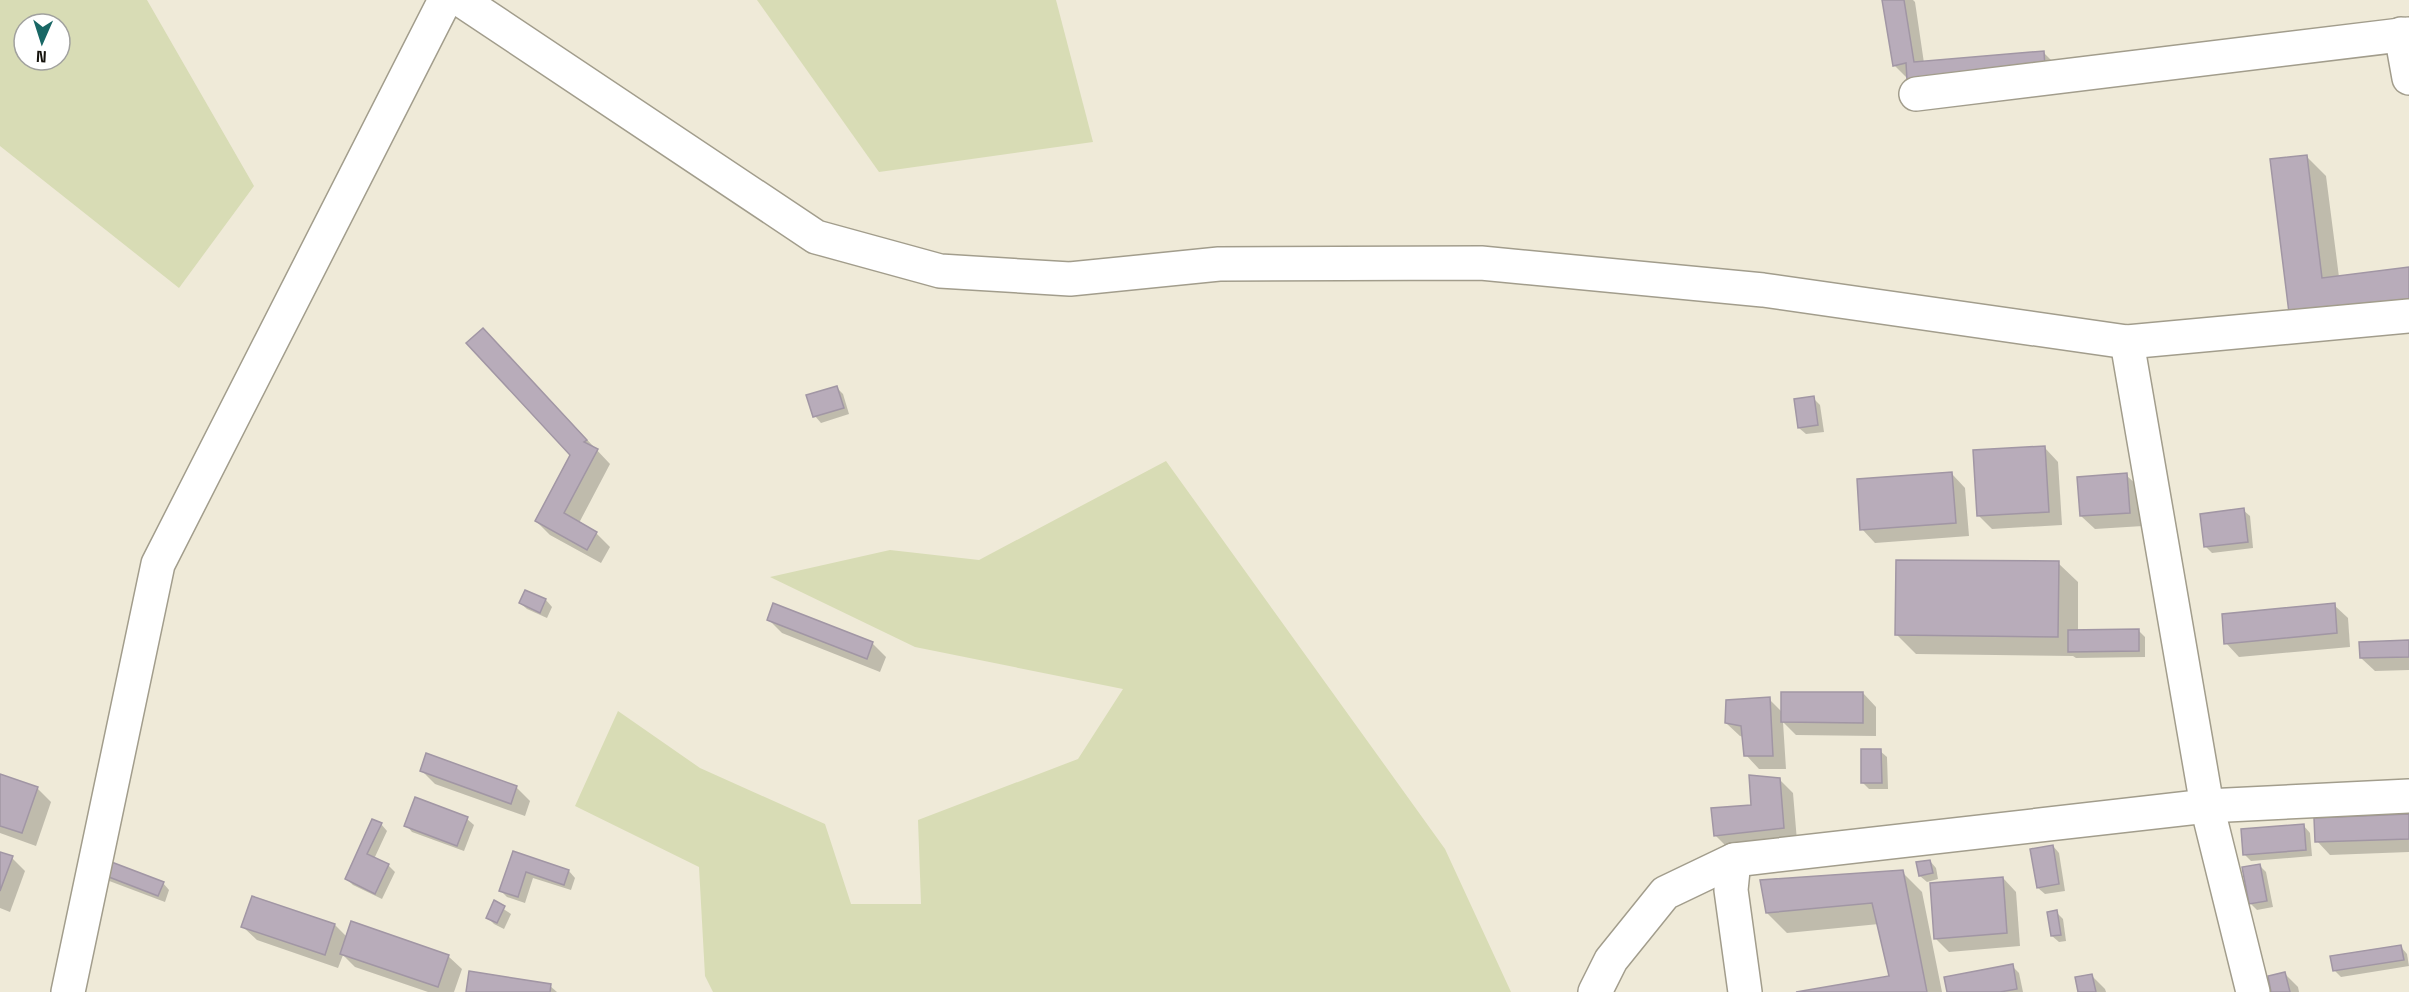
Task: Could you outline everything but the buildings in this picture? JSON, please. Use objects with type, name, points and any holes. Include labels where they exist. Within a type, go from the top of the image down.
[{"type":"street","points":[[68,992],[159,564],[445,0]]},
{"type":"street","points":[[461,0],[816,237],[940,271],[1070,279],[1219,264],[1481,263],[1763,290],[2127,342],[2409,316]]},
{"type":"street","points":[[1916,94],[2405,34],[2409,78]]},
{"type":"street","points":[[2127,342],[2207,806],[2253,992]]},
{"type":"street","points":[[1595,992],[1611,960],[1665,893],[1734,860],[2207,806],[2409,796]]},
{"type":"street","points":[[1734,860],[1731,890],[1745,992]]},
{"type":"green space","points":[[0,0],[147,0],[254,186],[179,288],[0,146]]},
{"type":"green space","points":[[757,0],[1056,0],[1093,142],[879,172]]},
{"type":"green space","points":[[1166,461],[1445,849],[1511,992],[713,992],[705,976],[699,867],[575,806],[618,711],[700,768],[825,824],[851,904],[921,904],[918,820],[1078,759],[1123,689],[915,647],[770,577],[890,550],[979,560]]}]
